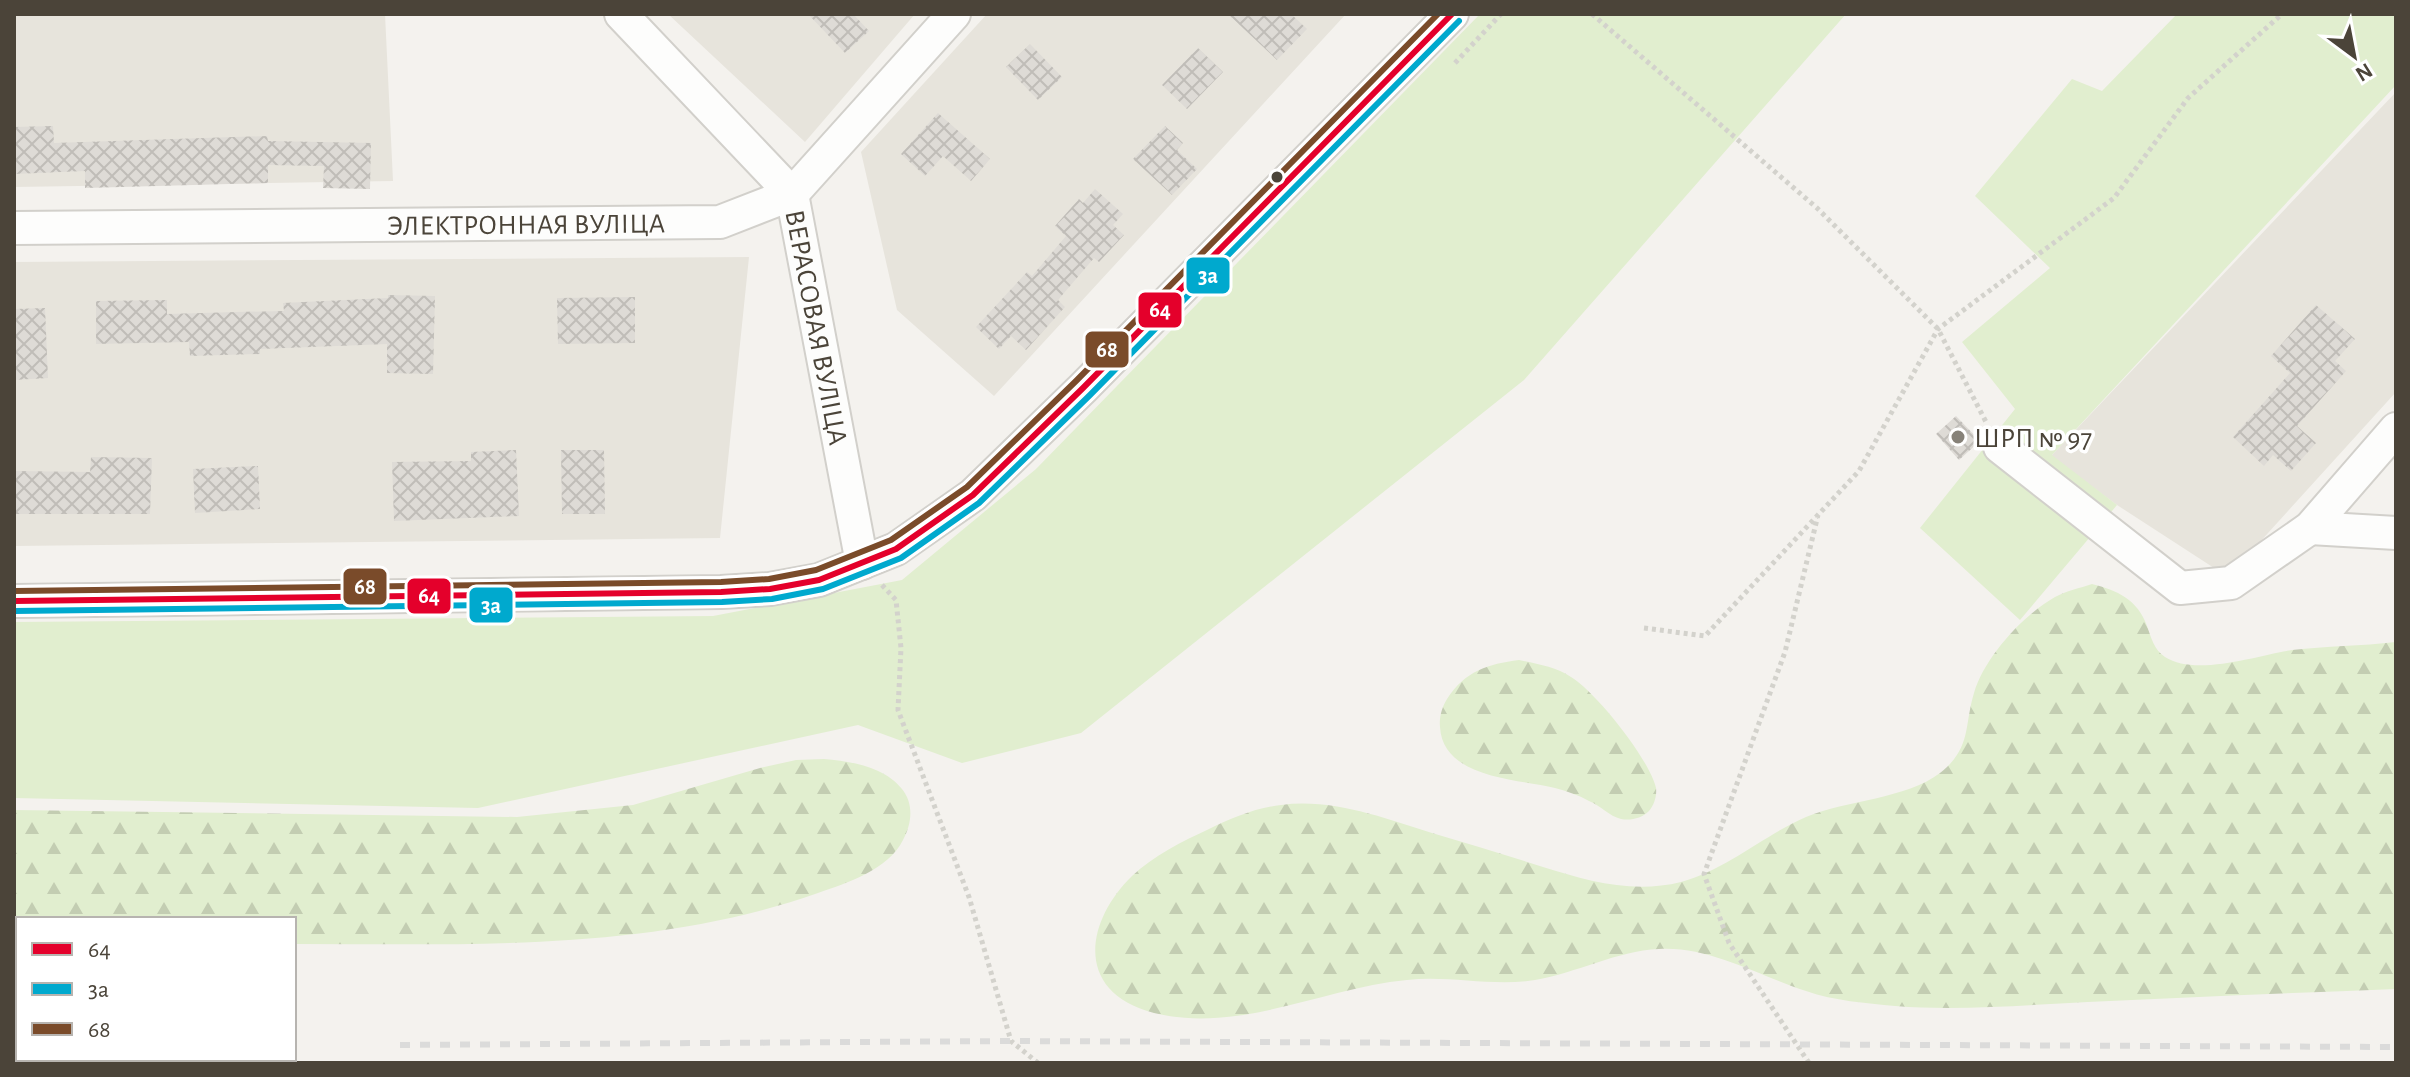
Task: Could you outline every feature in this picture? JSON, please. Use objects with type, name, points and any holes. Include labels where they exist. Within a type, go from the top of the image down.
[{"type":"street","name":"ВЕРАСОВАЯ ВУЛІЦА","points":[[621,14],[792,194],[862,563]]},
{"type":"street","name":"ЭЛЕКТРОННАЯ ВУЛІЦА","points":[[14,228],[720,222],[792,194],[954,14]]},
{"type":"street","points":[[14,601],[721,592],[770,589],[819,580],[862,563],[896,549],[973,495],[1083,388],[1452,14]]},
{"type":"street","points":[[2000,447],[2180,588],[2231,583],[2310,528],[2396,429]]},
{"type":"street","points":[[2310,528],[2396,533]]},
{"type":"path","points":[[1480,14],[1491,24]]},
{"type":"path","points":[[1455,63],[1501,14]]},
{"type":"path","points":[[1592,14],[1817,208],[1938,329],[2000,447]]},
{"type":"path","points":[[1644,628],[1705,636],[1859,471],[1938,329],[2114,198],[2188,98],[2282,14]]},
{"type":"path","points":[[1809,1063],[1729,943],[1704,874],[1785,652],[1819,514]]},
{"type":"path","points":[[862,563],[896,600],[901,648],[898,710],[969,897],[1011,1041],[1038,1063]]},
{"type":"shaded area","points":[[14,14],[385,14],[393,181],[14,187]]},
{"type":"shaded area","points":[[668,14],[915,14],[805,142]]},
{"type":"shaded area","points":[[987,14],[1346,14],[994,396],[897,310],[861,152]]},
{"type":"shaded area","points":[[2396,92],[2396,392],[2228,577],[2117,505],[2051,456]]},
{"type":"shaded area","points":[[749,257],[720,538],[14,546],[14,262]]},
{"type":"green space","points":[[1480,14],[1846,14],[1524,380],[1081,733],[962,763],[858,725],[478,808],[14,798],[14,622],[713,616],[902,580],[1036,469]]},
{"type":"green space","points":[[2177,14],[2396,14],[2396,85],[2052,455],[2117,505],[2020,620],[1920,528],[2015,409],[1962,342],[2050,268],[1975,196],[2072,79],[2102,91]]},
{"type":"green space","points":[[2092,584],[2110,589],[2132,603],[2143,617],[2158,651],[2178,663],[2210,665],[2292,650],[2396,642],[2396,989],[1991,1007],[1895,1006],[1828,997],[1716,957],[1678,949],[1659,949],[1627,954],[1535,980],[1407,980],[1344,991],[1249,1014],[1186,1018],[1154,1013],[1128,1003],[1110,990],[1100,973],[1095,955],[1097,935],[1104,914],[1132,876],[1189,839],[1235,817],[1271,806],[1319,804],[1358,811],[1560,872],[1611,884],[1646,887],[1698,876],[1806,817],[1893,794],[1926,782],[1940,773],[1962,745],[1979,680],[2006,639],[2030,615],[2055,597]]},
{"type":"green space","points":[[1519,660],[1565,674],[1582,685],[1607,711],[1652,776],[1656,794],[1649,811],[1629,820],[1621,819],[1572,793],[1485,774],[1454,757],[1444,744],[1440,727],[1441,712],[1447,699],[1461,682],[1478,670]]},
{"type":"green space","points":[[796,760],[845,761],[877,770],[895,781],[906,795],[910,820],[896,850],[866,874],[818,893],[754,912],[690,926],[625,935],[559,941],[426,944],[296,944],[296,917],[16,917],[14,944],[14,810],[517,817],[633,805]]},
{"type":"building","points":[[808,14],[853,14],[869,31],[845,53]]},
{"type":"building","points":[[1228,14],[1291,14],[1307,29],[1277,60]]},
{"type":"building","points":[[1030,44],[1062,77],[1038,100],[1006,67]]},
{"type":"building","points":[[1198,48],[1223,72],[1187,109],[1162,85]]},
{"type":"building","points":[[938,113],[990,159],[971,181],[943,156],[925,176],[901,154]]},
{"type":"building","points":[[53,126],[54,143],[267,136],[268,141],[371,143],[370,189],[323,188],[324,166],[268,165],[268,183],[85,188],[85,171],[14,174],[14,127]]},
{"type":"building","points":[[1165,126],[1183,143],[1177,150],[1197,169],[1172,195],[1133,159]]},
{"type":"building","points":[[1095,189],[1123,214],[1113,225],[1124,235],[1099,262],[1094,258],[1058,300],[1065,307],[1026,350],[1011,336],[999,349],[976,327],[1027,272],[1032,276],[1066,236],[1055,226],[1079,199],[1083,203]]},
{"type":"building","points":[[388,295],[435,296],[433,374],[387,373],[387,344],[260,349],[260,354],[190,356],[189,342],[96,344],[96,301],[167,300],[167,314],[284,311],[283,303],[388,298]]},
{"type":"building","points":[[635,297],[635,343],[558,344],[557,298]]},
{"type":"building","points":[[2316,305],[2355,339],[2335,361],[2346,371],[2297,426],[2316,443],[2291,471],[2273,455],[2264,466],[2233,437],[2290,373],[2271,356]]},
{"type":"building","points":[[45,308],[48,378],[14,380],[14,309]]},
{"type":"building","name":"ШРП № 97","points":[[1956,416],[1980,441],[1959,460],[1936,434]]},
{"type":"building","points":[[516,450],[519,516],[394,521],[392,462],[471,461],[471,452]]},
{"type":"building","points":[[561,450],[604,450],[605,514],[562,514]]},
{"type":"building","points":[[91,457],[152,458],[150,514],[14,514],[14,471],[90,472]]},
{"type":"building","points":[[258,466],[260,509],[195,513],[193,469]]},
{"type":"railway","points":[[400,1045],[1011,1041],[2396,1047]]},
{"type":"transit line","name":"68","points":[[14,591],[721,582],[769,579],[816,570],[891,540],[967,487],[1076,381],[1438,14]]},
{"type":"transit line","name":"64","points":[[14,601],[721,592],[770,589],[819,580],[896,549],[973,495],[1083,388],[1452,14]]},
{"type":"transit line","name":"3а","points":[[14,611],[722,602],[772,599],[823,589],[901,558],[979,503],[1090,395],[1459,21]]},
{"type":"place","name":"ШРП № 97","points":[[1958,437]]}]
